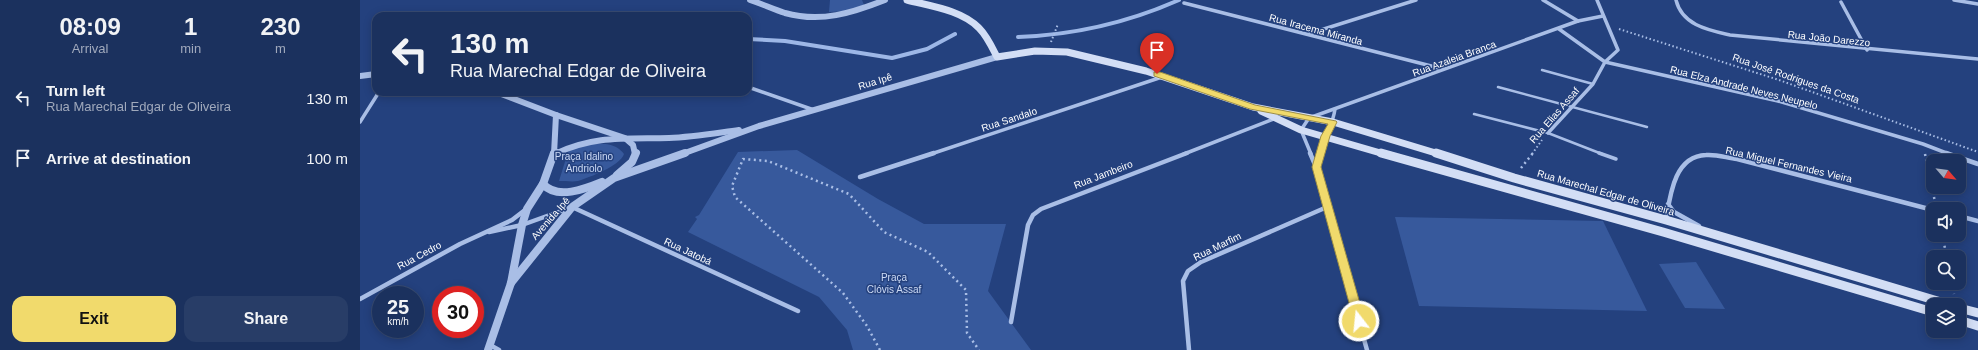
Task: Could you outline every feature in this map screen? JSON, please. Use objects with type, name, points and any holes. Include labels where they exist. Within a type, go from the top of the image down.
[{"type":"main road","points":[[907,0],[966,18],[978,26],[989,41],[997,57]]},
{"type":"main road","name":"Rua Marechal Edgar de Oliveira","points":[[997,57],[1035,51],[1067,52],[1164,76],[1253,107],[1301,130],[1664,232],[1926,310]]},
{"type":"main road","name":"Rua Marechal Edgar de Oliveira","points":[[1253,107],[1333,122],[1435,151],[1514,178],[1666,220],[1927,298]]},
{"type":"main road","points":[[1966,310],[1978,313]]},
{"type":"main road","points":[[1966,322],[1978,326]]},
{"type":"street","points":[[750,0],[790,14],[819,19],[845,16],[885,0]]},
{"type":"street","points":[[1308,34],[1416,0]]},
{"type":"street","points":[[1542,0],[1578,21]]},
{"type":"street","points":[[1596,0],[1618,47],[1605,62]]},
{"type":"street","name":"Rua João Darezzo","points":[[1676,0],[1678,10],[1683,16],[1694,24],[1727,34],[1750,38],[1867,50],[1978,59]]},
{"type":"street","points":[[1954,0],[1978,4]]},
{"type":"street","points":[[1841,2],[1867,50]]},
{"type":"street","name":"Rua Iracema Miranda","points":[[1184,3],[1444,69]]},
{"type":"street","name":"Rua Azaleia Branca","points":[[1310,118],[1578,21],[1603,16]]},
{"type":"street","name":"Rua Elza Andrade Neves Neupelo","points":[[1558,28],[1605,62],[1778,101],[1923,144],[1978,164]]},
{"type":"street","name":"Rua Ipê","points":[[614,178],[759,126],[997,57]]},
{"type":"street","name":"Rua Elias Assaf","points":[[1548,133],[1571,106],[1593,84],[1605,62]]},
{"type":"street","points":[[360,76],[372,74]]},
{"type":"street","name":"Rua Sandalo","points":[[860,177],[1164,76]]},
{"type":"street","points":[[752,88],[814,110]]},
{"type":"street","points":[[360,122],[376,96]]},
{"type":"street","points":[[506,96],[556,115],[625,138],[633,145],[636,152],[632,162],[614,178],[594,186],[560,192],[550,190],[543,184],[554,154],[556,115]]},
{"type":"street","points":[[1316,167],[1325,136],[1333,122],[1334,109]]},
{"type":"street","name":"Rua Jambeiro","points":[[1011,322],[1028,226],[1033,215],[1041,209],[1275,118],[1282,112]]},
{"type":"street","points":[[1310,118],[1301,130],[1316,167],[1367,350]]},
{"type":"street","name":"Rua Ipê","points":[[625,138],[695,137],[759,126]]},
{"type":"street","points":[[554,154],[582,141],[600,138],[625,138]]},
{"type":"street","name":"Rua Miguel Fernandes Vieira","points":[[1666,220],[1671,187],[1683,166],[1692,159],[1704,155],[1745,161],[1926,208]]},
{"type":"street","name":"Avenida Ipê","points":[[511,282],[572,207],[614,178]]},
{"type":"street","name":"Avenida Ipê","points":[[488,348],[511,282],[522,225],[527,209],[543,184]]},
{"type":"street","points":[[1668,204],[1674,212],[1687,220],[1721,236]]},
{"type":"street","name":"Rua Cedro","points":[[489,232],[522,225],[572,207]]},
{"type":"street","name":"Rua Jatobá","points":[[572,207],[798,311]]},
{"type":"street","name":"Rua Marfim","points":[[1189,350],[1183,281],[1188,271],[1201,262],[1327,207]]},
{"type":"street","name":"Rua Cedro","points":[[360,299],[454,247],[512,220],[527,209]]},
{"type":"street","points":[[1966,218],[1978,221]]},
{"type":"street","points":[[488,348],[499,350]]},
{"type":"lane","points":[[1542,70],[1593,84]]},
{"type":"lane","points":[[1498,87],[1647,127]]},
{"type":"lane","points":[[1474,114],[1548,133],[1616,159]]},
{"type":"path","points":[[1051,42],[1058,24]]},
{"type":"path","name":"Rua José Rodrigues da Costa","points":[[1607,25],[1779,80],[1978,152]]},
{"type":"path","name":"Rua Elias Assaf","points":[[1514,178],[1548,133]]},
{"type":"path","points":[[1923,144],[1935,202]]},
{"type":"path","points":[[880,350],[867,326],[843,293],[735,197],[732,186],[743,159],[768,161],[848,194],[884,232],[928,252],[966,290],[967,333],[979,350]]},
{"type":"green space","points":[[830,0],[862,0],[864,5],[847,11],[829,12]]},
{"type":"green space","name":"Praça Idalino Andriolo","points":[[592,143],[614,146],[621,150],[624,154],[617,163],[597,174],[578,181],[559,181],[568,152],[579,146]]},
{"type":"green space","name":"Praça Clóvis Assaf","points":[[797,150],[878,199],[924,224],[1006,224],[988,291],[1031,350],[853,350],[847,330],[819,297],[688,232],[697,219],[695,217],[699,215],[738,152]]},
{"type":"green space","points":[[1395,217],[1603,221],[1647,311],[1419,306]]},
{"type":"green space","points":[[1696,262],[1725,309],[1685,308],[1659,264]]},
{"type":"waterway","points":[[1018,37],[1060,34],[1100,26],[1140,15],[1179,0]]},
{"type":"waterway","points":[[752,39],[785,41],[892,58],[927,49],[955,34]]},
{"type":"route","points":[[1157,74],[1253,107],[1333,122],[1325,136],[1316,167],[1359,321]]}]
